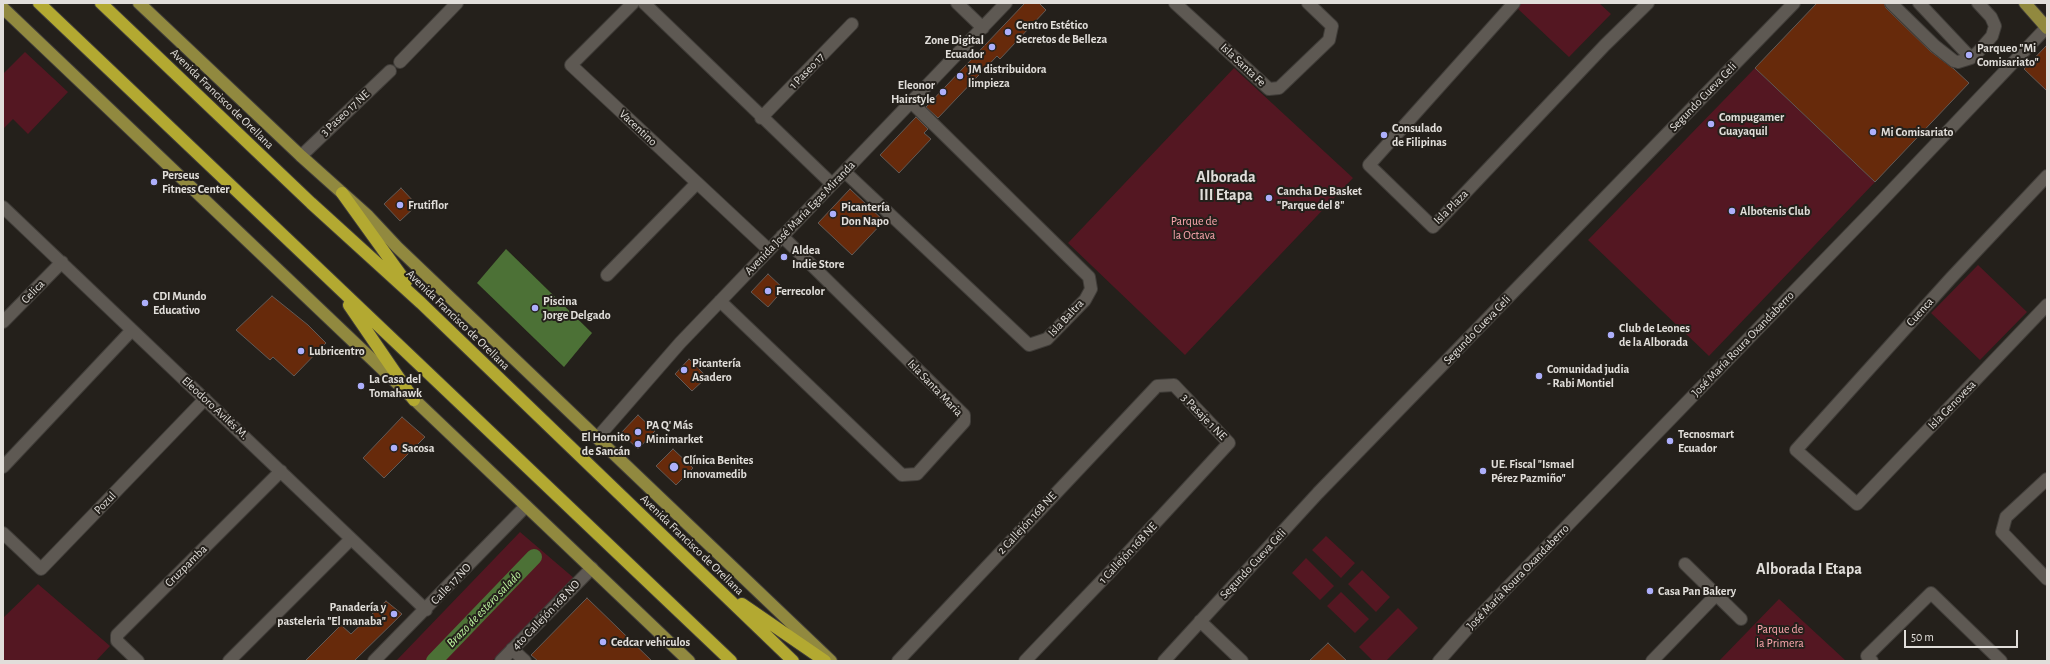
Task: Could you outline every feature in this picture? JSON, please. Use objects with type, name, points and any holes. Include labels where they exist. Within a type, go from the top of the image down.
[{"type":"highway","points":[[39,3],[732,661]]},
{"type":"highway","name":"Avenida Francisco de Orellana","points":[[101,3],[305,197],[421,303],[793,661]]},
{"type":"highway","points":[[342,193],[421,303]]},
{"type":"highway","points":[[335,284],[414,400]]},
{"type":"highway","points":[[712,583],[825,661]]},
{"type":"main road","name":"Avenida Francisco de Orellana","points":[[139,3],[301,156],[368,216],[397,247],[831,661]]},
{"type":"main road","points":[[2025,3],[2047,27]]},
{"type":"main road","points":[[3,8],[689,661]]},
{"type":"street","points":[[400,62],[457,3]]},
{"type":"street","name":"Vacentino","points":[[633,3],[571,65],[696,184],[769,250]]},
{"type":"street","points":[[644,3],[761,118],[832,184]]},
{"type":"street","points":[[957,3],[983,28]]},
{"type":"street","name":"Avenida José María Egas Miranda","points":[[598,438],[680,343],[1006,3]]},
{"type":"street","name":"Isla Santa Fe","points":[[1175,3],[1269,89],[1279,88],[1329,40],[1332,26],[1308,3]]},
{"type":"street","name":"Isla Plaza","points":[[1514,3],[1369,165],[1433,227],[1605,45],[1648,3]]},
{"type":"street","name":"Segundo Cueva Celi","points":[[1164,661],[1318,493],[1794,3]]},
{"type":"street","points":[[1891,3],[1935,46],[1954,61],[1964,61],[1970,58],[1992,36],[1995,26],[1991,17],[1978,3]]},
{"type":"street","points":[[1919,3],[1970,58]]},
{"type":"street","name":"1 Paseo 17","points":[[761,118],[852,24]]},
{"type":"street","name":"José María Roura Oxandaberro","points":[[1439,661],[1468,628],[1874,210],[2047,27]]},
{"type":"street","name":"3 Paseo 17 NE","points":[[301,156],[390,71]]},
{"type":"street","name":"Isla Baltra","points":[[845,172],[1029,345],[1047,339],[1085,300],[1091,289],[1090,277],[911,102]]},
{"type":"street","name":"Cuenca","points":[[1857,504],[1796,450],[1951,278],[2047,176]]},
{"type":"street","points":[[607,275],[696,184]]},
{"type":"street","name":"Eleodoro Avilés M.","points":[[3,208],[62,262],[426,610]]},
{"type":"street","name":"Isla Santa Maria","points":[[720,301],[902,475],[917,474],[964,422],[964,415],[782,236]]},
{"type":"street","name":"Celica","points":[[3,322],[62,262]]},
{"type":"street","name":"Isla Genovesa","points":[[1857,504],[2047,305]]},
{"type":"street","points":[[3,468],[132,330]]},
{"type":"street","name":"3 Pasaje 1 NE","points":[[1157,386],[1174,385],[1229,443]]},
{"type":"street","name":"2 Callejón 16B NE","points":[[898,661],[1157,386]]},
{"type":"street","name":"Pozul","points":[[3,533],[41,569],[205,400]]},
{"type":"street","name":"1 Callejón 16B NE","points":[[1025,661],[1111,571],[1229,443]]},
{"type":"street","name":"Cruzpamba","points":[[138,661],[117,641],[117,635],[281,471]]},
{"type":"street","points":[[2047,479],[2006,517],[2002,532],[2047,579]]},
{"type":"street","name":"Calle 17 NO","points":[[374,661],[426,610],[526,506]]},
{"type":"street","points":[[229,661],[351,539]]},
{"type":"street","points":[[1685,564],[1715,596],[1741,620]]},
{"type":"street","name":"4to Callejón 16B NO","points":[[501,661],[592,568]]},
{"type":"street","points":[[1872,661],[1867,656],[1931,593],[2000,661]]},
{"type":"street","points":[[1652,661],[1715,596]]},
{"type":"street","points":[[1200,621],[1242,661]]},
{"type":"street","points":[[512,649],[525,661]]},
{"type":"green space","points":[[1522,3],[1599,3],[1611,14],[1569,57],[1517,8]]},
{"type":"green space","points":[[25,52],[68,92],[28,134],[13,119],[3,129],[3,74]]},
{"type":"green space","name":"Parque de la Octava","points":[[1234,68],[1353,178],[1185,355],[1068,243]]},
{"type":"green space","name":"Albotenis Club","points":[[1755,68],[1875,182],[1709,356],[1588,240]]},
{"type":"green space","points":[[1978,265],[2027,312],[1980,360],[1931,313]]},
{"type":"green space","points":[[520,532],[575,579],[492,661],[396,661]]},
{"type":"green space","points":[[1326,536],[1355,563],[1341,578],[1312,550]]},
{"type":"green space","points":[[1306,558],[1334,586],[1320,600],[1292,573]]},
{"type":"green space","points":[[1362,570],[1390,597],[1376,612],[1348,584]]},
{"type":"green space","points":[[38,584],[110,646],[96,661],[3,661],[3,618]]},
{"type":"green space","points":[[1341,592],[1369,619],[1355,633],[1327,606]]},
{"type":"green space","name":"Parque de la Primera","points":[[1779,599],[1845,660],[1846,661],[1719,661]]},
{"type":"green space","points":[[1398,608],[1418,628],[1386,661],[1373,661],[1359,647]]},
{"type":"shaded area","name":"Piscina Jorge Delgado","points":[[506,249],[592,333],[564,367],[477,283]]},
{"type":"building","points":[[1025,3],[1039,3],[1046,10],[1000,59],[997,56],[938,118],[926,107]]},
{"type":"building","name":"Mi Comisariato","points":[[1817,3],[1884,3],[1886,8],[1930,51],[1954,69],[1969,83],[1875,182],[1755,68]]},
{"type":"building","points":[[2047,45],[2047,91],[2024,69]]},
{"type":"building","points":[[916,117],[928,129],[924,133],[931,139],[899,173],[880,155]]},
{"type":"building","name":"Frutiflor","points":[[401,188],[417,205],[400,221],[384,204]]},
{"type":"building","points":[[850,189],[884,221],[852,255],[818,223]]},
{"type":"building","name":"Ferrecolor","points":[[768,274],[784,289],[768,307],[751,292]]},
{"type":"building","points":[[272,296],[308,325],[326,343],[294,376],[273,357],[270,360],[236,330]]},
{"type":"building","points":[[689,359],[707,377],[692,391],[675,374]]},
{"type":"building","name":"PA Q' Más Minimarket","points":[[638,415],[655,431],[638,449],[621,433]]},
{"type":"building","name":"Sacosa","points":[[402,417],[425,437],[384,478],[363,458]]},
{"type":"building","name":"Clínica Benites Innovamedib","points":[[673,449],[693,468],[676,485],[656,466]]},
{"type":"building","points":[[587,598],[652,661],[538,661],[531,655]]},
{"type":"building","points":[[386,601],[402,614],[354,661],[305,661],[341,625],[351,634]]},
{"type":"building","points":[[1328,643],[1347,661],[1309,661]]},
{"type":"waterway","name":"Brazo de estero salado","points":[[434,661],[534,557]]},
{"type":"place","name":"Centro Estético Secretos de Belleza","points":[[1008,32]]},
{"type":"place","name":"Zone Digital Ecuador","points":[[992,47]]},
{"type":"place","name":"Parqueo \"Mi Comisariato\"","points":[[1969,55]]},
{"type":"place","name":"JM distribuidora limpieza","points":[[960,76]]},
{"type":"place","name":"Eleonor Hairstyle","points":[[943,92]]},
{"type":"place","name":"Compugamer Guayaquil","points":[[1711,124]]},
{"type":"place","name":"Mi Comisariato","points":[[1873,132]]},
{"type":"place","name":"Consulado de Filipinas","points":[[1384,135]]},
{"type":"place","name":"Perseus Fitness Center","points":[[154,182]]},
{"type":"place","name":"Cancha De Basket \"Parque del 8\"","points":[[1269,198]]},
{"type":"place","name":"Frutiflor","points":[[400,205]]},
{"type":"place","name":"Albotenis Club","points":[[1732,211]]},
{"type":"place","name":"Picantería Don Napo","points":[[833,214]]},
{"type":"place","name":"Aldea Indie Store","points":[[784,257]]},
{"type":"place","name":"Ferrecolor","points":[[768,291]]},
{"type":"place","name":"CDI Mundo Educativo","points":[[145,303]]},
{"type":"place","name":"Piscina Jorge Delgado","points":[[535,308]]},
{"type":"place","name":"Club de Leones de la Alborada","points":[[1611,335]]},
{"type":"place","name":"Lubricentro","points":[[301,351]]},
{"type":"place","name":"Picantería Asadero","points":[[684,370]]},
{"type":"place","name":"Comunidad judia - Rabi Montiel","points":[[1539,376]]},
{"type":"place","name":"La Casa del Tomahawk","points":[[361,386]]},
{"type":"place","name":"PA Q' Más Minimarket","points":[[638,432]]},
{"type":"place","name":"Tecnosmart Ecuador","points":[[1670,441]]},
{"type":"place","name":"El Hornito de Sancán","points":[[638,444]]},
{"type":"place","name":"Sacosa","points":[[394,448]]},
{"type":"place","name":"Clínica Benites Innovamedib","points":[[674,467]]},
{"type":"place","name":"UE. Fiscal \"Ismael Pérez Pazmiño\"","points":[[1483,471]]},
{"type":"place","name":"Casa Pan Bakery","points":[[1650,591]]},
{"type":"place","name":"Panadería y pasteleria \"El manaba\"","points":[[394,614]]},
{"type":"place","name":"Cedcar vehiculos","points":[[603,642]]},
{"type":"district","name":"Alborada III Etapa","points":[[1226,186]]},
{"type":"district","name":"Alborada I Etapa","points":[[1809,569]]}]
